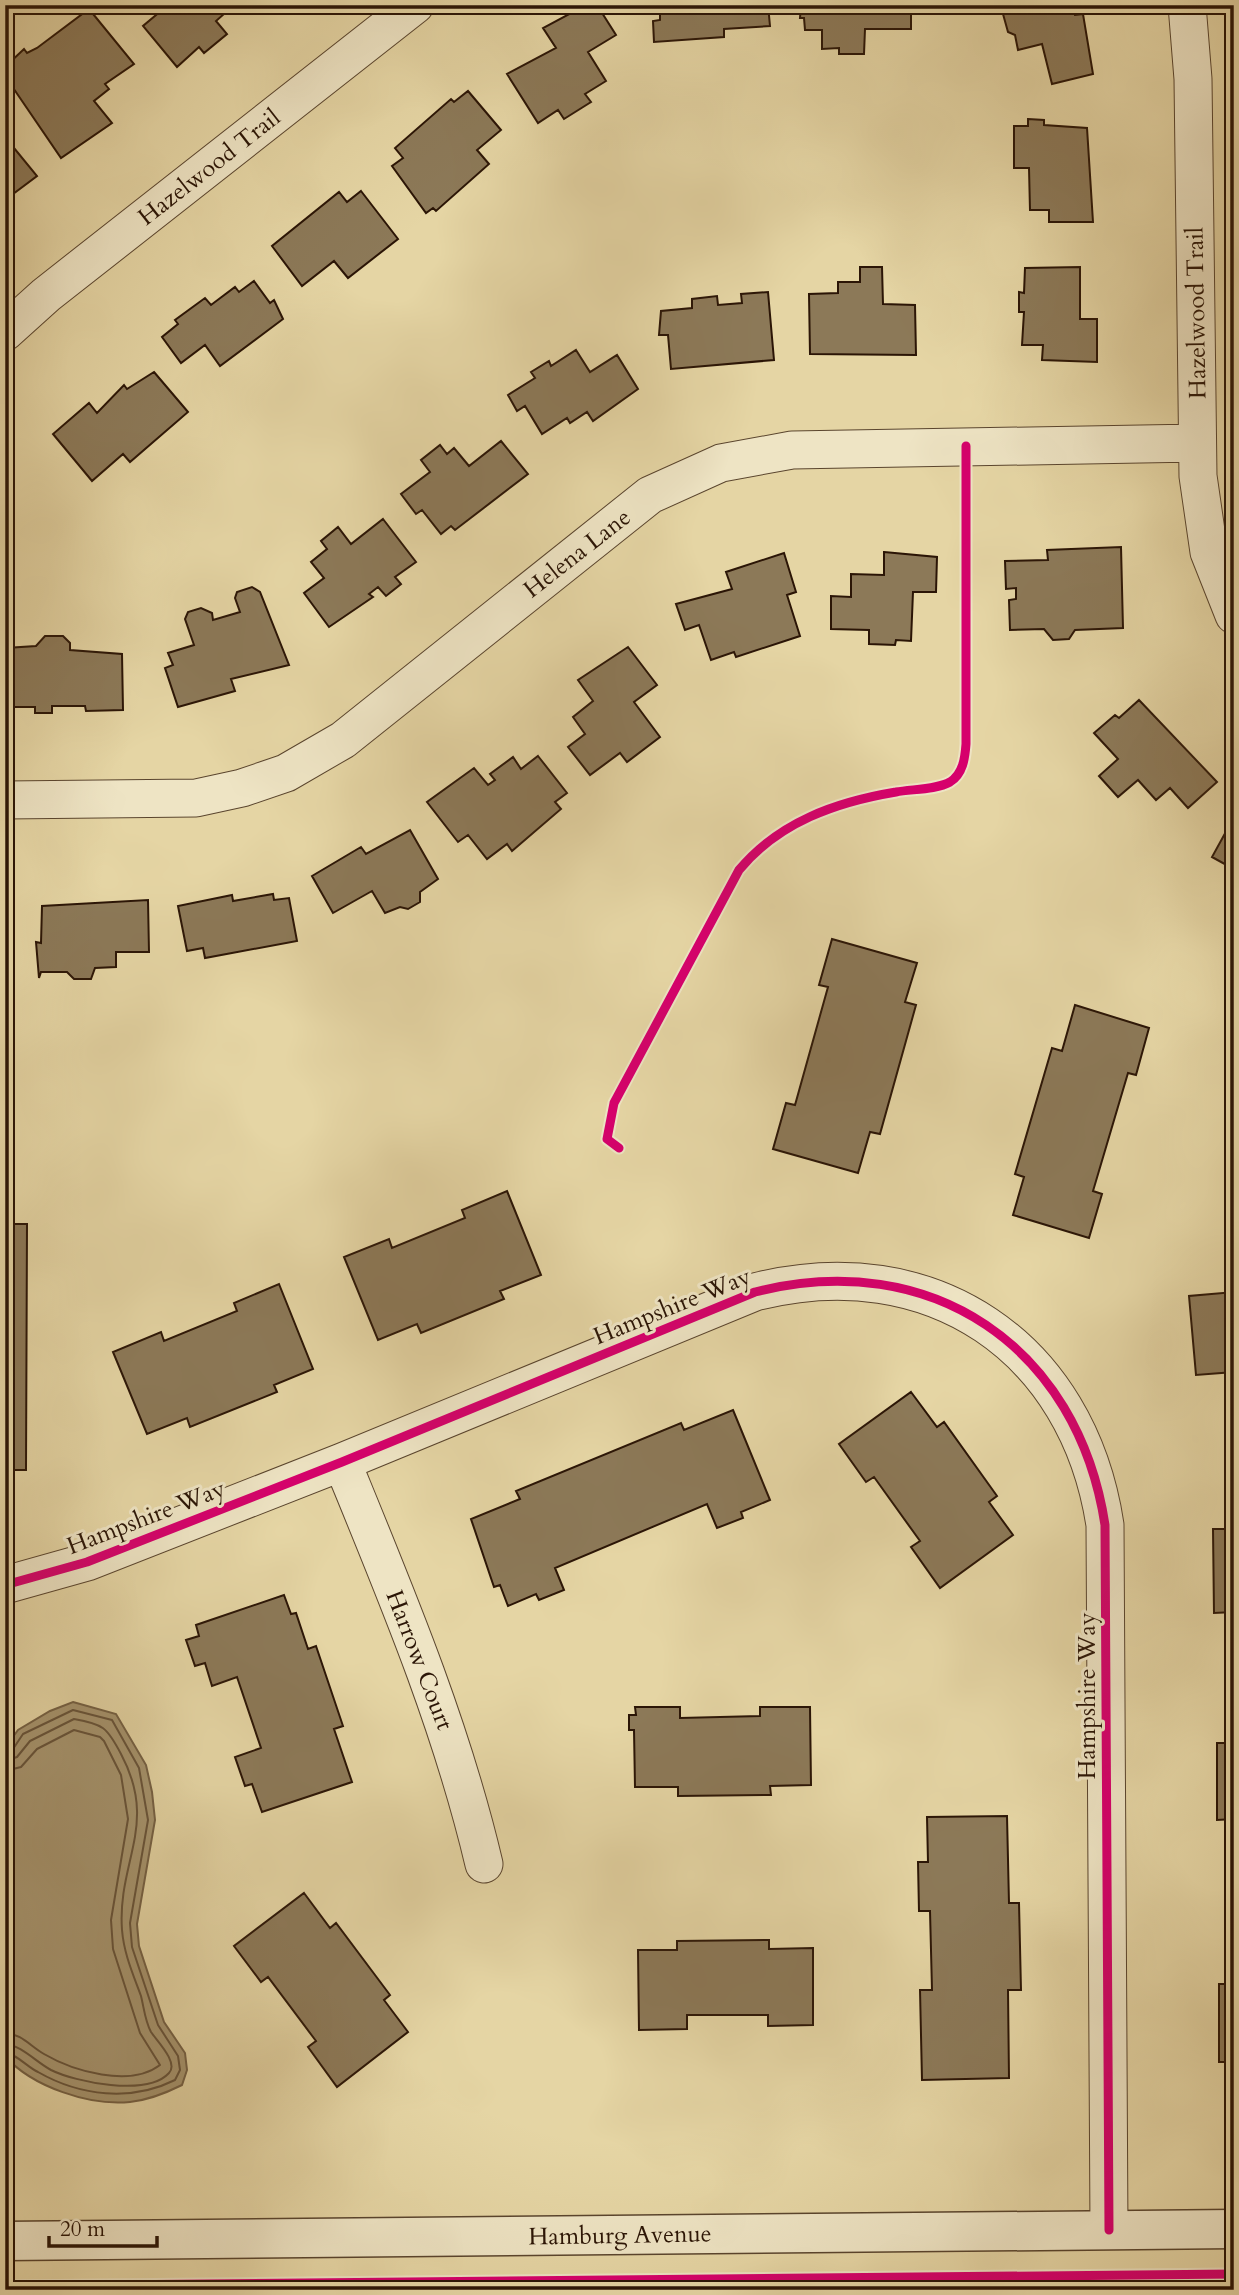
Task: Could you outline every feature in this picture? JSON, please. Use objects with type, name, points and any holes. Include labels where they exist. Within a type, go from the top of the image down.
[{"type":"street","name":"Hazelwood Trail","points":[[5,332],[38,301],[415,5]]},
{"type":"street","name":"Hazelwood Trail","points":[[1187,5],[1193,79],[1198,475],[1209,552],[1234,615]]},
{"type":"street","name":"Helena Lane","points":[[5,800],[196,798],[242,788],[286,773],[343,740],[650,495],[721,463],[792,450],[1197,443]]},
{"type":"street","name":"Hampshire Way","points":[[5,1585],[87,1562],[342,1462],[755,1292],[788,1285],[857,1281],[932,1296],[983,1323],[1034,1366],[1078,1429],[1094,1472],[1105,1525],[1109,2230]]},
{"type":"street","name":"Harrow Court","points":[[342,1462],[431,1681],[463,1781],[484,1864]]},
{"type":"street","name":"Hamburg Avenue","points":[[5,2241],[1234,2229]]},
{"type":"water","points":[[73,1702],[116,1714],[146,1765],[152,1792],[155,1820],[137,1924],[139,1946],[164,2022],[185,2053],[187,2070],[182,2085],[137,2101],[97,2101],[63,2092],[30,2077],[5,2056],[5,1748],[18,1730],[50,1711]]},
{"type":"building","points":[[168,5],[234,5],[216,21],[227,34],[204,53],[199,47],[177,67],[143,26]]},
{"type":"building","points":[[586,5],[597,5],[616,35],[588,52],[606,81],[585,94],[591,102],[564,119],[558,110],[538,123],[507,74],[556,48],[543,28]]},
{"type":"building","points":[[660,5],[768,5],[770,26],[724,29],[724,37],[654,42],[653,21],[660,20]]},
{"type":"building","points":[[801,5],[911,5],[911,29],[865,29],[864,54],[839,54],[839,48],[822,49],[822,30],[805,30],[804,18],[800,18]]},
{"type":"building","points":[[1009,5],[1073,5],[1075,15],[1083,14],[1093,74],[1052,84],[1042,44],[1018,50],[1015,35],[1008,32],[1003,14]]},
{"type":"building","points":[[89,9],[134,64],[105,84],[109,89],[94,101],[112,123],[61,158],[5,76],[5,67],[24,49],[27,53],[37,48]]},
{"type":"building","points":[[468,91],[501,130],[477,150],[489,164],[436,211],[433,208],[426,213],[392,166],[403,158],[395,148],[451,99],[454,102]]},
{"type":"building","points":[[1028,119],[1044,120],[1044,125],[1087,128],[1093,222],[1049,222],[1049,210],[1030,210],[1029,168],[1014,168],[1014,126],[1028,126]]},
{"type":"building","points":[[5,137],[37,176],[5,200]]},
{"type":"building","points":[[361,191],[398,239],[348,278],[334,261],[302,286],[272,246],[339,192],[347,202]]},
{"type":"building","points":[[860,267],[882,267],[883,304],[915,305],[916,355],[810,354],[809,294],[838,293],[838,282],[860,282]]},
{"type":"building","points":[[1080,267],[1080,319],[1097,319],[1097,362],[1042,360],[1043,345],[1022,345],[1024,312],[1019,312],[1019,292],[1024,293],[1025,268]]},
{"type":"building","points":[[254,281],[270,303],[274,300],[283,319],[220,366],[205,345],[181,363],[162,337],[178,324],[175,320],[205,298],[211,305],[235,287],[239,292]]},
{"type":"building","points":[[768,292],[774,360],[671,369],[668,335],[659,335],[661,311],[692,308],[692,299],[717,296],[718,305],[742,303],[741,294]]},
{"type":"building","points":[[576,350],[590,372],[617,355],[638,389],[593,421],[587,412],[570,423],[567,418],[542,434],[525,406],[517,411],[508,395],[535,378],[531,372],[549,361],[551,366]]},
{"type":"building","points":[[154,372],[188,412],[130,462],[123,454],[92,481],[53,434],[89,403],[97,413],[124,385],[127,389]]},
{"type":"building","points":[[501,441],[528,474],[455,530],[451,526],[441,534],[422,510],[416,514],[401,494],[430,472],[421,460],[440,445],[447,454],[454,448],[469,466]]},
{"type":"building","points":[[383,519],[416,562],[395,577],[401,584],[386,596],[378,587],[369,594],[373,597],[329,627],[304,593],[324,578],[311,562],[327,549],[321,541],[338,527],[351,544]]},
{"type":"building","points":[[1121,547],[1123,628],[1075,630],[1069,639],[1053,640],[1044,629],[1010,630],[1009,600],[1016,599],[1016,588],[1006,589],[1005,561],[1048,560],[1047,550]]},
{"type":"building","points":[[884,552],[937,557],[936,592],[913,592],[911,641],[896,640],[895,645],[869,644],[869,630],[831,629],[831,596],[851,597],[851,574],[884,575]]},
{"type":"building","points":[[784,553],[796,592],[787,595],[800,636],[736,657],[734,652],[711,660],[699,625],[685,630],[676,604],[732,589],[726,572]]},
{"type":"building","points":[[252,587],[260,592],[289,665],[231,679],[235,691],[178,707],[165,668],[173,665],[168,653],[194,645],[185,619],[188,612],[201,608],[212,613],[213,620],[240,612],[235,598],[237,592]]},
{"type":"building","points":[[45,636],[63,636],[70,643],[70,650],[122,654],[123,710],[86,711],[85,706],[52,706],[52,713],[35,713],[35,707],[14,707],[6,648],[36,646]]},
{"type":"building","points":[[628,647],[657,685],[634,702],[660,737],[627,762],[620,753],[590,775],[568,747],[585,734],[573,717],[593,701],[578,680]]},
{"type":"building","points":[[1139,700],[1217,782],[1188,808],[1170,788],[1156,800],[1138,780],[1118,797],[1099,776],[1118,759],[1094,733],[1115,715],[1119,718]]},
{"type":"building","points":[[538,756],[567,793],[555,802],[561,809],[512,851],[507,844],[487,859],[468,835],[458,842],[427,802],[474,768],[488,785],[495,780],[490,774],[513,757],[521,769]]},
{"type":"building","points":[[1234,817],[1234,875],[1230,873],[1232,868],[1212,857]]},
{"type":"building","points":[[410,830],[438,879],[420,892],[420,902],[408,909],[400,907],[385,913],[372,891],[333,913],[312,876],[361,847],[366,854]]},
{"type":"building","points":[[273,894],[274,900],[289,898],[297,941],[205,958],[203,948],[187,951],[178,906],[232,895],[233,901]]},
{"type":"building","points":[[148,900],[149,952],[116,952],[116,967],[95,968],[91,979],[74,979],[67,972],[41,972],[39,978],[36,942],[41,943],[42,906]]},
{"type":"building","points":[[7,905],[9,944],[5,944]]},
{"type":"building","points":[[832,939],[917,963],[905,1002],[916,1005],[880,1134],[870,1132],[858,1173],[773,1149],[786,1103],[795,1105],[828,987],[819,985]]},
{"type":"building","points":[[1075,1005],[1149,1028],[1136,1075],[1128,1073],[1093,1191],[1102,1194],[1089,1238],[1013,1215],[1024,1177],[1015,1174],[1052,1048],[1062,1051]]},
{"type":"building","points":[[507,1191],[541,1275],[500,1291],[504,1299],[421,1333],[417,1324],[378,1340],[344,1257],[389,1239],[392,1248],[465,1218],[462,1210]]},
{"type":"building","points":[[5,1224],[27,1224],[26,1470],[5,1470]]},
{"type":"building","points":[[279,1284],[313,1369],[274,1385],[277,1392],[190,1427],[187,1418],[147,1434],[113,1352],[161,1332],[164,1341],[237,1311],[234,1303]]},
{"type":"building","points":[[1234,1292],[1234,1372],[1196,1375],[1189,1296]]},
{"type":"building","points":[[911,1392],[937,1427],[944,1422],[997,1496],[989,1502],[1013,1535],[940,1588],[911,1547],[920,1541],[874,1477],[866,1482],[839,1444]]},
{"type":"building","points":[[733,1410],[770,1500],[741,1512],[743,1518],[717,1528],[707,1504],[555,1568],[564,1590],[539,1600],[536,1594],[508,1606],[500,1585],[494,1587],[471,1519],[520,1499],[516,1491],[681,1423],[684,1430]]},
{"type":"building","points":[[1213,1529],[1234,1529],[1234,1612],[1214,1613]]},
{"type":"building","points":[[284,1595],[291,1614],[296,1613],[308,1649],[316,1646],[343,1726],[334,1729],[352,1782],[262,1812],[252,1784],[245,1786],[235,1757],[261,1748],[237,1677],[212,1686],[205,1663],[195,1666],[186,1640],[199,1636],[196,1625]]},
{"type":"building","points":[[635,1707],[680,1707],[680,1718],[760,1716],[760,1707],[810,1707],[811,1785],[770,1786],[771,1795],[678,1796],[678,1787],[635,1787],[634,1730],[629,1730],[629,1715],[636,1715]]},
{"type":"building","points":[[1217,1743],[1234,1743],[1234,1819],[1217,1820]]},
{"type":"building","points":[[1007,1816],[1009,1903],[1019,1903],[1021,1990],[1008,1990],[1009,2078],[922,2080],[920,1990],[932,1990],[930,1911],[919,1911],[918,1862],[928,1862],[927,1817]]},
{"type":"building","points":[[304,1893],[330,1928],[336,1923],[390,1995],[384,2000],[408,2032],[337,2087],[308,2047],[316,2041],[268,1977],[261,1982],[234,1946]]},
{"type":"building","points":[[769,1940],[769,1949],[813,1948],[813,2025],[768,2026],[768,2015],[687,2015],[687,2029],[639,2030],[638,1950],[677,1950],[677,1941]]},
{"type":"building","points":[[1219,1984],[1234,1984],[1234,2062],[1219,2062]]},
{"type":"cycle path","points":[[619,1148],[607,1139],[614,1103],[739,870],[772,839],[810,817],[874,796],[944,785],[954,779],[961,770],[966,744],[966,446]]},
{"type":"cycle path","points":[[5,1585],[87,1562],[342,1462],[755,1292],[819,1282],[880,1284],[936,1299],[986,1325],[1029,1361],[1064,1407],[1089,1462],[1105,1525],[1109,2230]]},
{"type":"cycle path","points":[[5,2286],[1234,2274]]}]
